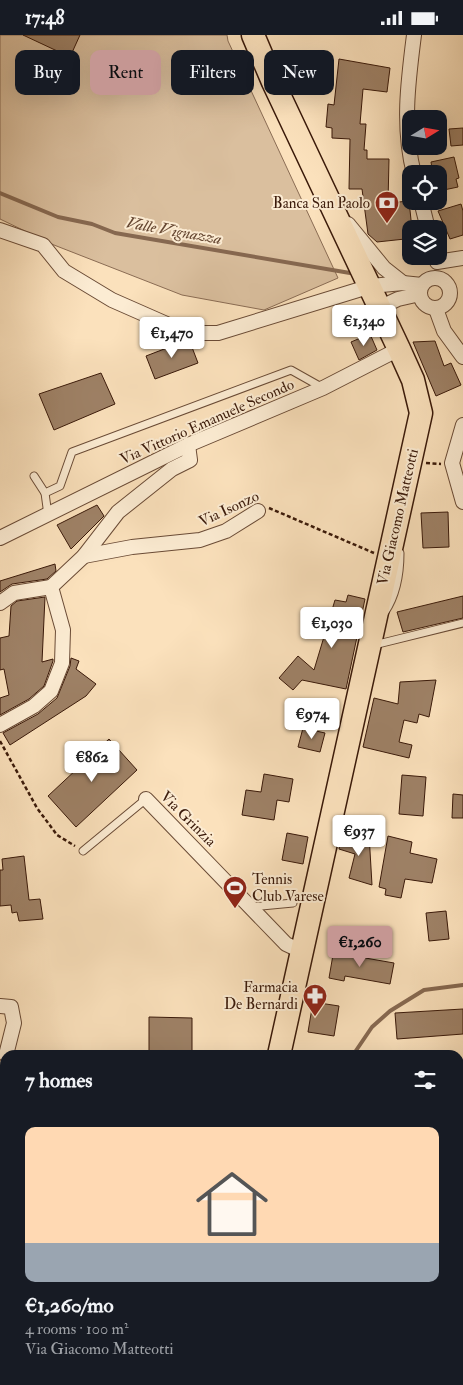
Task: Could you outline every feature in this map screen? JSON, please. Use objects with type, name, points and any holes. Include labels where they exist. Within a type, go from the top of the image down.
[{"type":"main road","name":"Via Giacomo Matteotti","points":[[253,35],[273,82],[381,307],[420,402],[420,422],[412,461],[368,647],[280,1050]]},
{"type":"street","points":[[412,165],[406,121],[414,35]]},
{"type":"street","points":[[326,194],[384,268],[403,283],[421,290]]},
{"type":"street","points":[[0,230],[43,245],[64,271],[112,300],[187,333],[218,333],[371,286],[403,283]]},
{"type":"street","points":[[447,259],[463,258]]},
{"type":"street","points":[[436,265],[436,278]]},
{"type":"street","points":[[436,309],[445,305],[450,291],[445,282],[436,278],[426,281],[421,290],[423,303],[436,309],[444,331],[462,353]]},
{"type":"street","points":[[381,307],[421,290]]},
{"type":"street","name":"Via Vittorio Emanuele Secondo","points":[[0,538],[48,516],[188,445],[323,388],[399,349]]},
{"type":"street","points":[[461,434],[456,460],[463,502]]},
{"type":"street","points":[[0,603],[14,593],[51,587],[84,556],[118,512],[172,469],[190,460],[188,445]]},
{"type":"street","name":"Via Isonzo","points":[[84,556],[132,547],[200,540],[226,531],[258,511]]},
{"type":"street","points":[[0,725],[34,706],[51,691],[62,663],[62,630],[51,587]]},
{"type":"street","name":"Via Grinzia","points":[[146,799],[286,944],[303,952]]},
{"type":"street","points":[[0,1005],[11,1007],[14,1023],[7,1050]]},
{"type":"lane","points":[[45,493],[60,486],[72,452],[100,441],[291,370],[323,388]]},
{"type":"lane","points":[[34,476],[45,493],[48,516]]},
{"type":"lane","points":[[368,647],[463,623]]},
{"type":"lane","name":"Via Grinzia","points":[[83,851],[146,799]]},
{"type":"lane","points":[[250,907],[292,903]]},
{"type":"path","points":[[412,461],[437,464],[456,460]]},
{"type":"path","name":"Via Isonzo","points":[[258,511],[272,507],[322,532],[378,555]]},
{"type":"path","points":[[0,741],[37,808],[52,829],[57,835],[83,851]]},
{"type":"shaded area","points":[[0,35],[227,35],[232,50],[171,50],[171,95],[253,95],[338,278],[264,310],[182,295],[54,245],[0,219]]},
{"type":"building","points":[[23,35],[80,35],[73,50],[55,50]]},
{"type":"building","points":[[339,59],[390,68],[387,92],[363,89],[360,124],[366,124],[364,150],[367,150],[367,159],[389,159],[388,203],[402,202],[402,210],[410,210],[411,220],[402,220],[402,239],[377,242],[368,234],[362,189],[349,189],[350,139],[332,138],[332,128],[326,127],[328,104],[334,105]]},
{"type":"building","points":[[463,128],[463,145],[451,146],[449,129]]},
{"type":"building","points":[[454,157],[459,178],[456,179],[458,187],[447,189],[447,165],[432,165],[431,162]]},
{"type":"building","points":[[461,204],[463,211],[463,235],[450,239],[447,232],[447,220],[442,220],[438,211],[447,210],[447,208]]},
{"type":"building","points":[[370,334],[377,350],[359,360],[351,342]]},
{"type":"building","points":[[185,341],[190,342],[198,363],[155,379],[146,356]]},
{"type":"building","points":[[435,341],[444,366],[451,363],[461,385],[436,396],[413,342]]},
{"type":"building","points":[[101,373],[115,404],[54,430],[39,394]]},
{"type":"building","points":[[97,505],[104,516],[71,549],[57,525]]},
{"type":"building","points":[[448,512],[449,547],[423,548],[421,513]]},
{"type":"building","points":[[55,564],[56,571],[47,579],[12,584],[0,592],[0,581]]},
{"type":"building","points":[[348,595],[365,599],[346,689],[302,680],[293,690],[279,678],[298,656],[314,670],[335,600],[346,602]]},
{"type":"building","points":[[463,596],[463,618],[403,632],[397,612]]},
{"type":"building","points":[[45,597],[42,662],[53,659],[53,661],[44,686],[29,699],[0,715],[0,698],[9,695],[4,669],[0,670],[0,638],[9,636],[11,606],[17,601]]},
{"type":"building","points":[[71,658],[79,661],[76,669],[96,684],[86,696],[10,745],[3,733],[38,714],[57,698],[70,666]]},
{"type":"building","points":[[436,680],[429,717],[419,714],[417,723],[404,720],[399,742],[412,745],[409,758],[363,747],[374,698],[398,704],[400,682]]},
{"type":"building","points":[[303,728],[325,733],[320,752],[298,747]]},
{"type":"building","points":[[109,739],[137,770],[76,827],[48,796]]},
{"type":"building","points":[[264,774],[293,779],[289,802],[277,800],[274,820],[242,815],[246,790],[261,792]]},
{"type":"building","points":[[402,775],[426,777],[423,816],[399,814]]},
{"type":"building","points":[[453,794],[463,795],[463,818],[452,818]]},
{"type":"building","points":[[287,833],[308,837],[303,864],[282,860]]},
{"type":"building","points":[[369,834],[372,885],[349,878],[355,854],[339,849],[342,836]]},
{"type":"building","points":[[388,836],[412,842],[410,853],[437,859],[432,883],[405,879],[401,898],[385,895],[386,889],[379,887]]},
{"type":"building","points":[[24,856],[29,900],[40,899],[43,919],[19,921],[17,912],[12,913],[11,905],[0,906],[0,870],[3,870],[2,859]]},
{"type":"building","points":[[446,911],[449,939],[429,941],[426,913]]},
{"type":"building","points":[[334,949],[349,952],[348,955],[394,963],[390,984],[345,976],[344,981],[329,978]]},
{"type":"building","points":[[313,1002],[339,1006],[334,1036],[308,1032]]},
{"type":"building","points":[[463,1009],[463,1034],[397,1039],[395,1013]]},
{"type":"building","points":[[149,1017],[192,1018],[192,1050],[149,1050]]},
{"type":"waterway","name":"Valle Vignazza","points":[[0,193],[58,217],[92,224],[115,233],[350,273]]},
{"type":"waterway","points":[[356,1050],[372,1027],[390,1011],[424,990],[463,985]]},
{"type":"place","name":"Banca San Paolo","points":[[387,224]]},
{"type":"place","name":"Tennis Club Varese","points":[[235,909]]},
{"type":"place","name":"Farmacia De Bernardi","points":[[315,1017]]}]
